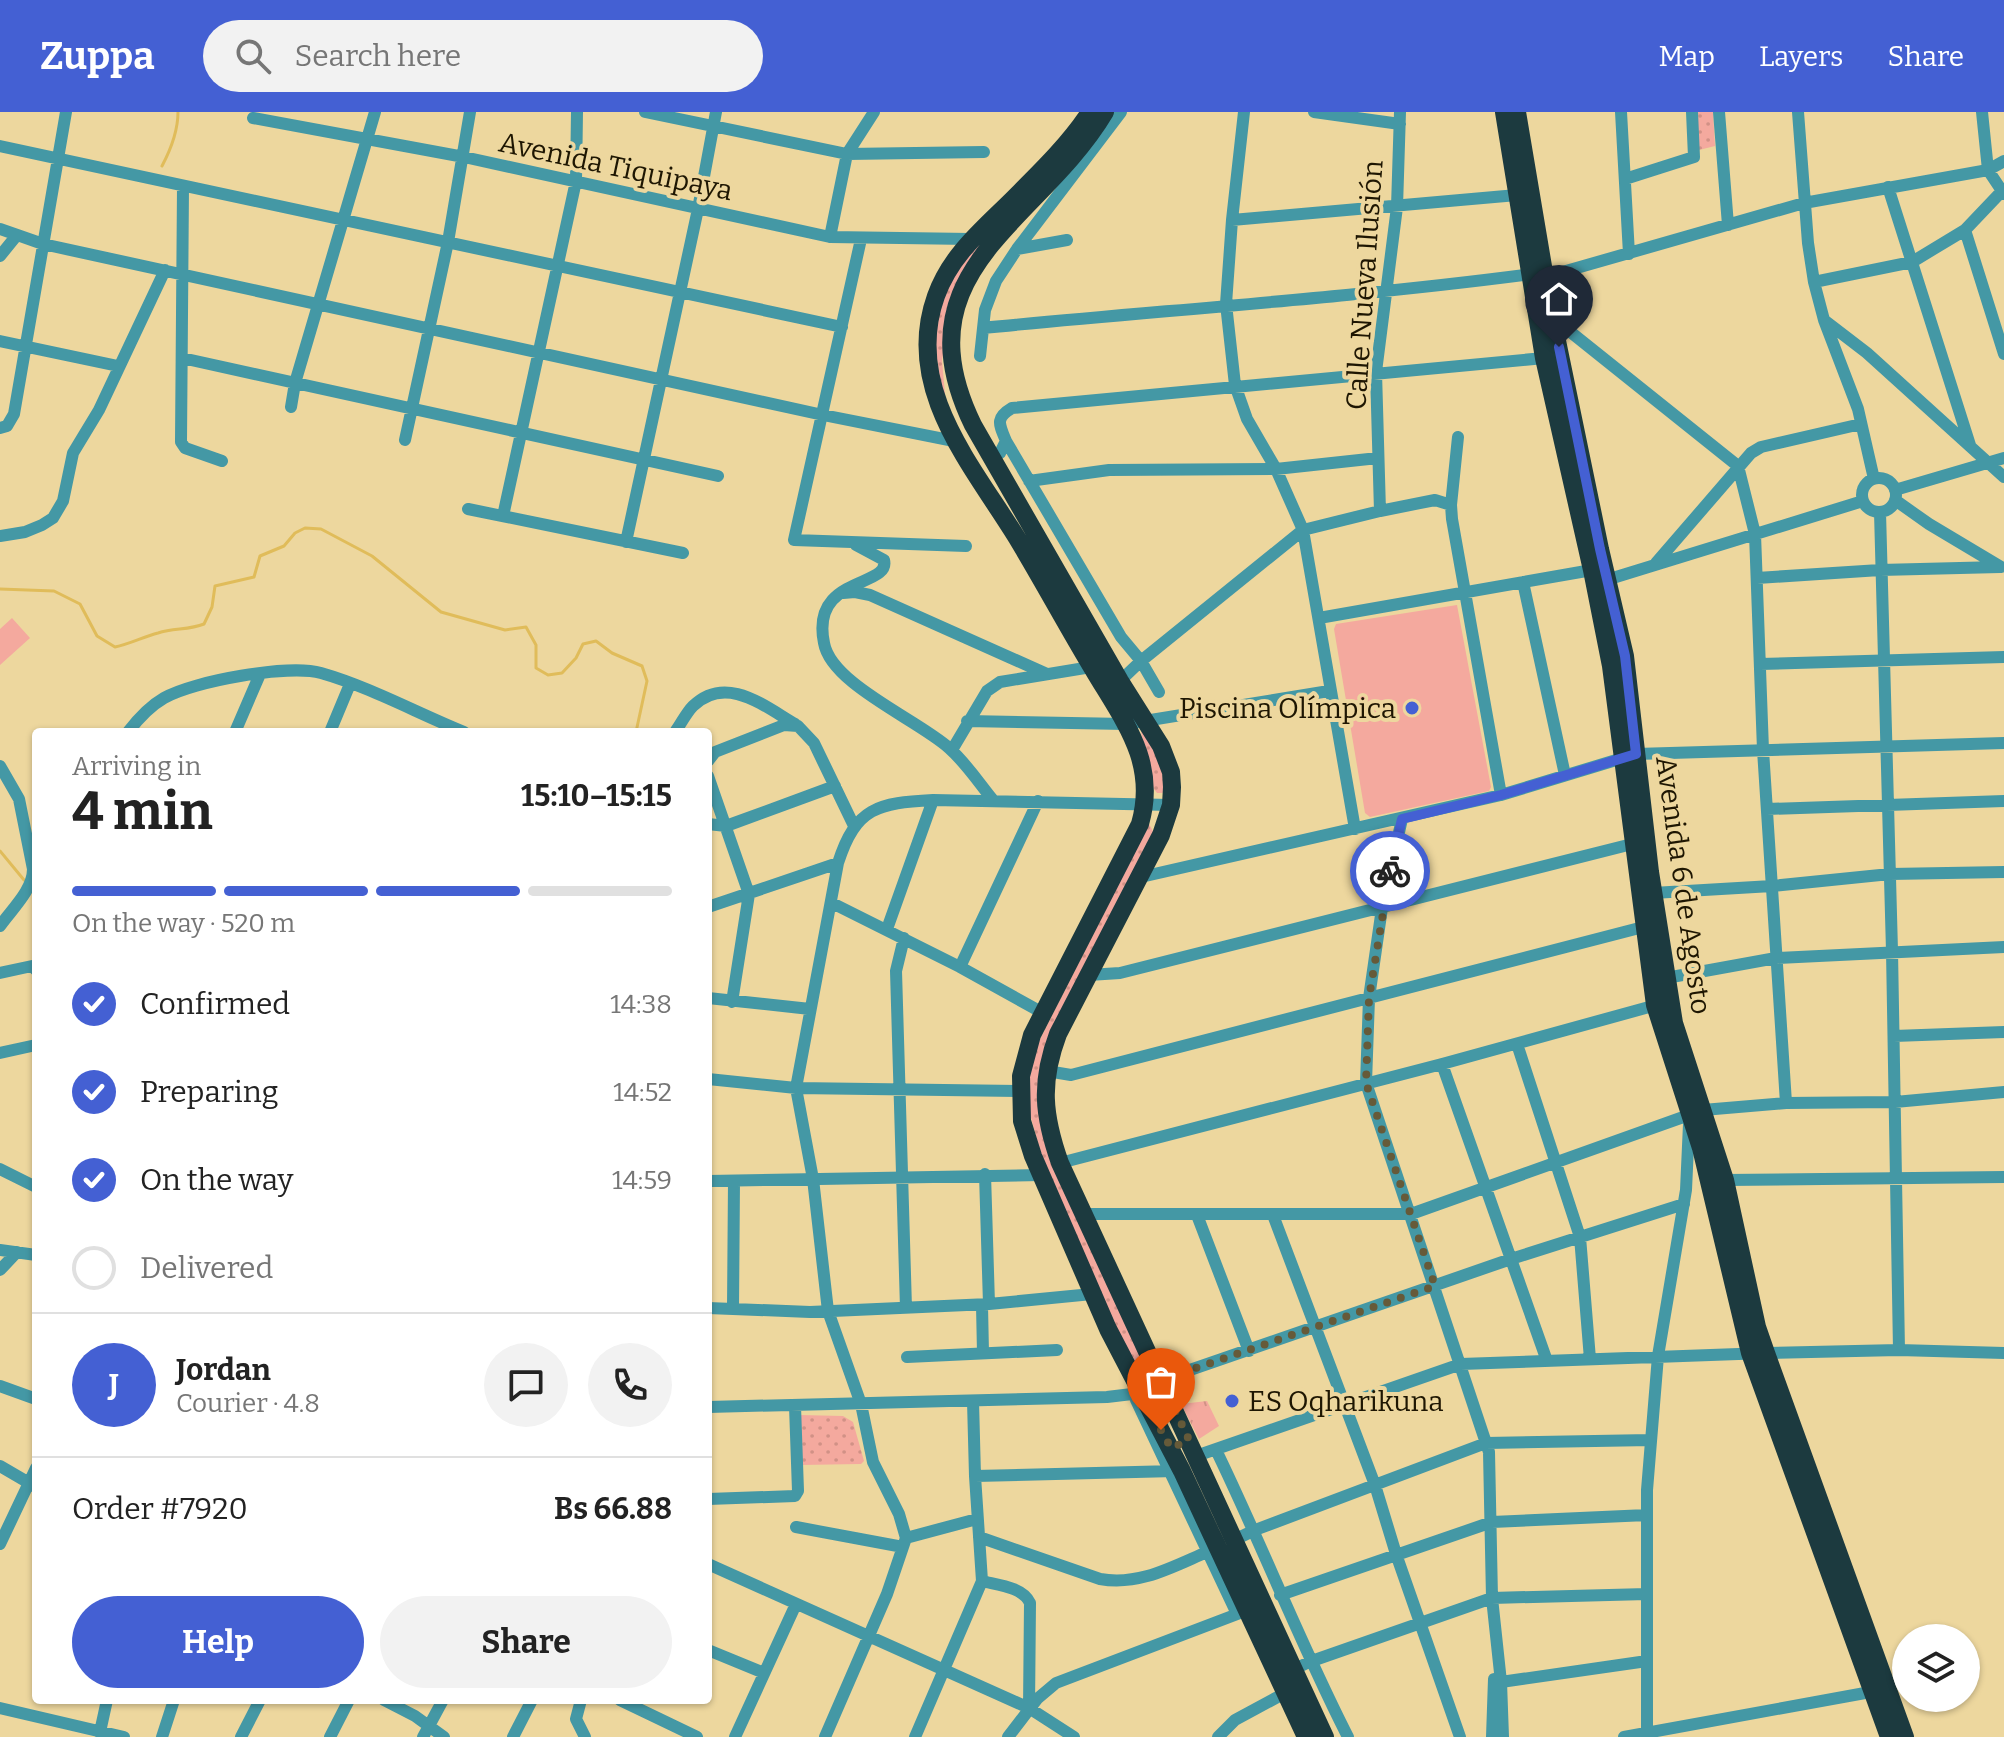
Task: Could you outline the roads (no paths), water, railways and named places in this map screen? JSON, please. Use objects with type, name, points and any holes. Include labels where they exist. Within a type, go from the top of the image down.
[{"type":"highway","points":[[1090,112],[1066,144],[955,257],[935,297],[928,333],[932,382],[954,441],[1017,537],[1126,724],[1141,757],[1146,781],[1146,806],[1132,843],[1043,1013],[1025,1055],[1020,1091],[1022,1121],[1041,1175],[1092,1294],[1171,1448],[1175,1471],[1306,1737]]},
{"type":"highway","points":[[1105,112],[1058,173],[974,265],[959,295],[953,325],[955,374],[962,401],[1120,681],[1161,746],[1171,772],[1171,805],[1161,835],[1058,1034],[1047,1071],[1046,1114],[1060,1163],[1234,1540],[1301,1666],[1325,1737]]},
{"type":"highway","name":"Avenida 6 de Agosto","points":[[1504,112],[1517,195],[1553,318],[1611,666],[1630,756],[1662,1003],[1696,1112],[1725,1180],[1757,1327],[1758,1353]]},
{"type":"highway","name":"Avenida 6 de Agosto","points":[[1517,112],[1538,275],[1544,358],[1598,578]]},
{"type":"highway","points":[[952,347],[946,376],[957,422],[954,441]]},
{"type":"highway","points":[[954,441],[981,461],[1012,507],[1032,526]]},
{"type":"highway","name":"Avenida 6 de Agosto","points":[[1640,842],[1653,893],[1651,925],[1666,978],[1662,1003]]},
{"type":"highway","name":"Avenida 6 de Agosto","points":[[1696,1112],[1701,1148],[1758,1353],[1879,1690],[1889,1737]]},
{"type":"highway","points":[[1151,1412],[1172,1403]]},
{"type":"highway","points":[[1171,1448],[1192,1448]]},
{"type":"highway","name":"Avenida 6 de Agosto","points":[[1879,1690],[1905,1737]]},
{"type":"street","points":[[0,428],[7,426],[14,414],[66,112]]},
{"type":"street","points":[[291,407],[295,383],[375,112]]},
{"type":"street","points":[[405,440],[448,242],[470,112]]},
{"type":"street","points":[[503,516],[576,181],[577,112]]},
{"type":"street","points":[[645,112],[847,154],[984,152]]},
{"type":"street","points":[[626,542],[716,112]]},
{"type":"street","points":[[830,237],[847,154],[874,112]]},
{"type":"street","points":[[980,356],[985,310],[996,281],[1121,112]]},
{"type":"street","points":[[1244,112],[1226,304],[1235,385],[1247,419],[1276,469],[1303,530],[1355,829]]},
{"type":"street","points":[[1314,112],[1400,118]]},
{"type":"street","points":[[1621,112],[1629,254]]},
{"type":"street","points":[[1692,112],[1694,157]]},
{"type":"street","points":[[1719,112],[1728,225]]},
{"type":"street","points":[[1798,112],[1804,203],[1814,282],[1824,320],[1861,424],[1874,479]]},
{"type":"street","points":[[1814,282],[1912,262],[1965,230],[2003,191],[1988,170],[1982,112]]},
{"type":"street","name":"Avenida Tiquipaya","points":[[253,118],[464,157],[830,237],[971,239]]},
{"type":"street","name":"Calle Nueva Ilusión","points":[[1380,511],[1376,372],[1397,207],[1400,118]]},
{"type":"street","points":[[0,146],[842,327]]},
{"type":"street","points":[[1625,179],[1722,151]]},
{"type":"street","points":[[983,328],[1226,304],[1388,293],[1538,275],[1629,254],[1804,203],[1988,170],[2004,161]]},
{"type":"street","points":[[183,187],[181,442],[185,448],[222,461]]},
{"type":"street","points":[[1888,187],[1970,445]]},
{"type":"street","points":[[1232,220],[1517,195]]},
{"type":"street","points":[[0,229],[43,244],[182,275],[954,441]]},
{"type":"street","points":[[1965,230],[2004,354]]},
{"type":"street","points":[[0,256],[17,235]]},
{"type":"street","points":[[861,239],[794,540],[966,546]]},
{"type":"street","points":[[1017,249],[1067,240]]},
{"type":"street","points":[[0,536],[25,532],[53,518],[63,501],[73,453],[99,410],[165,270]]},
{"type":"street","points":[[1553,318],[1738,466],[1755,534],[1763,750],[1786,1103]]},
{"type":"street","points":[[1824,320],[1867,353],[2004,477]]},
{"type":"street","points":[[0,341],[118,366]]},
{"type":"street","points":[[182,358],[718,476]]},
{"type":"street","points":[[1159,692],[1141,661],[1121,637],[1006,441],[1000,421],[1002,414],[1012,408],[1544,358]]},
{"type":"street","points":[[1655,564],[1751,453],[1761,447],[1861,424]]},
{"type":"street","points":[[1458,437],[1451,505],[1501,795]]},
{"type":"street","points":[[992,459],[1000,453],[1006,441]]},
{"type":"street","points":[[1029,481],[1109,470],[1276,469],[1378,458]]},
{"type":"street","points":[[2002,568],[1929,524],[1895,495],[1884,479],[1874,479],[1863,490],[1863,501],[1870,509],[1880,512],[1889,509],[1895,495],[2004,458]]},
{"type":"street","points":[[1120,681],[1303,530],[1435,500],[1451,505]]},
{"type":"street","points":[[1319,618],[1523,582],[1598,578],[1655,564],[1863,501]]},
{"type":"street","points":[[468,509],[683,553]]},
{"type":"street","points":[[1880,512],[1899,1350]]},
{"type":"street","points":[[850,542],[878,556],[886,566],[883,573],[876,577],[838,593],[827,606],[822,635],[825,651],[837,668],[859,687],[930,732],[952,750],[993,800]]},
{"type":"street","points":[[1757,578],[1880,570],[2002,568]]},
{"type":"street","points":[[1523,582],[1565,775]]},
{"type":"street","points":[[838,593],[870,595],[1047,674]]},
{"type":"street","points":[[1760,664],[2004,657]]},
{"type":"street","points":[[952,750],[987,691],[1000,682],[1091,667]]},
{"type":"street","points":[[132,728],[153,705],[168,696],[224,677],[300,670],[319,672],[350,684],[445,728]]},
{"type":"street","points":[[237,728],[260,674]]},
{"type":"street","points":[[332,728],[350,684]]},
{"type":"street","points":[[678,728],[692,707],[706,696],[726,691],[739,692],[798,726],[814,743],[854,826]]},
{"type":"street","points":[[967,721],[1126,724],[1329,691]]},
{"type":"street","points":[[712,756],[784,725],[798,726]]},
{"type":"street","points":[[1141,877],[1501,795],[1630,756],[2004,743]]},
{"type":"street","points":[[0,766],[19,799],[32,864]]},
{"type":"street","points":[[712,824],[726,826],[835,786]]},
{"type":"street","points":[[712,787],[749,894],[732,1002]]},
{"type":"street","points":[[825,1737],[869,1637],[904,1542],[899,1514],[873,1462],[861,1404],[828,1311],[813,1179],[796,1088],[838,863],[854,826],[865,815],[885,806],[933,800],[1171,805]]},
{"type":"street","points":[[887,929],[933,800]]},
{"type":"street","points":[[960,967],[1038,801]]},
{"type":"street","points":[[1767,809],[2004,801]]},
{"type":"street","points":[[1402,819],[1382,908],[1369,998],[1366,1083],[1489,1452],[1492,1598],[1503,1737]]},
{"type":"street","points":[[25,824],[32,832]]},
{"type":"street","points":[[1089,975],[1120,973],[1640,842]]},
{"type":"street","points":[[712,906],[838,863]]},
{"type":"street","points":[[1653,893],[1772,886],[1890,874],[2004,872]]},
{"type":"street","points":[[0,926],[32,879]]},
{"type":"street","points":[[832,903],[960,967],[1043,1013]]},
{"type":"street","points":[[1047,1071],[1071,1075],[1651,925]]},
{"type":"street","points":[[904,938],[896,971],[906,1308]]},
{"type":"street","points":[[1666,978],[1776,958],[2004,947]]},
{"type":"street","points":[[0,973],[32,966]]},
{"type":"street","points":[[712,999],[810,1009]]},
{"type":"street","points":[[1060,1163],[1442,1064],[1662,1003]]},
{"type":"street","points":[[1894,1036],[2004,1032]]},
{"type":"street","points":[[1517,1044],[1580,1237],[1590,1359]]},
{"type":"street","points":[[0,1053],[32,1046]]},
{"type":"street","points":[[1442,1064],[1547,1361]]},
{"type":"street","points":[[712,1079],[796,1088],[1020,1091]]},
{"type":"street","points":[[1084,1214],[1411,1214],[1696,1112],[1786,1103],[1895,1102],[2004,1092]]},
{"type":"street","points":[[1647,1734],[1647,1515],[1651,1440],[1658,1356],[1696,1112]]},
{"type":"street","points":[[0,1169],[32,1185]]},
{"type":"street","points":[[983,1353],[985,1174]]},
{"type":"street","points":[[712,1181],[1041,1175]]},
{"type":"street","points":[[1725,1180],[2004,1177]]},
{"type":"street","points":[[733,1309],[734,1181]]},
{"type":"street","points":[[1161,1380],[1511,1259],[1684,1204]]},
{"type":"street","points":[[1197,1215],[1249,1351]]},
{"type":"street","points":[[1273,1215],[1346,1404],[1460,1737]]},
{"type":"street","points":[[0,1250],[32,1254]]},
{"type":"street","points":[[0,1270],[17,1252]]},
{"type":"street","points":[[712,1308],[828,1311],[985,1304],[1092,1294]]},
{"type":"street","points":[[907,1357],[1057,1350]]},
{"type":"street","points":[[1192,1448],[1216,1450],[1461,1364],[1899,1350],[2004,1353]]},
{"type":"street","points":[[0,1386],[32,1398]]},
{"type":"street","points":[[1132,1394],[1151,1412]]},
{"type":"street","points":[[712,1407],[1132,1394]]},
{"type":"street","points":[[1008,1737],[1029,1708],[1056,1683],[1242,1612],[1207,1552],[1175,1471],[1132,1394]]},
{"type":"street","points":[[915,1737],[982,1581],[973,1401]]},
{"type":"street","points":[[712,1499],[795,1496],[798,1491],[795,1406]]},
{"type":"street","points":[[1234,1540],[1486,1443],[1651,1440]]},
{"type":"street","points":[[1216,1450],[1255,1530],[1280,1595],[1301,1666],[1348,1737]]},
{"type":"street","points":[[0,1466],[32,1485],[0,1544]]},
{"type":"street","points":[[975,1476],[1175,1471]]},
{"type":"street","points":[[1280,1595],[1492,1522],[1647,1515]]},
{"type":"street","points":[[796,1527],[904,1542],[977,1519]]},
{"type":"street","points":[[979,1537],[1114,1582],[1147,1578],[1207,1552]]},
{"type":"street","points":[[712,1566],[1029,1708],[1074,1737]]},
{"type":"street","points":[[982,1581],[1020,1592],[1027,1596],[1030,1603],[1029,1708]]},
{"type":"street","points":[[1301,1666],[1492,1598],[1647,1594]]},
{"type":"street","points":[[735,1737],[796,1604]]},
{"type":"street","points":[[1492,1737],[1495,1639]]},
{"type":"street","points":[[712,1652],[764,1673]]},
{"type":"street","points":[[1501,1682],[1647,1661]]},
{"type":"street","points":[[1624,1737],[1879,1690]]},
{"type":"street","points":[[1218,1737],[1235,1720],[1285,1693]]},
{"type":"street","points":[[99,1735],[106,1704]]},
{"type":"street","points":[[162,1737],[173,1704]]},
{"type":"street","points":[[241,1737],[258,1704]]},
{"type":"street","points":[[330,1737],[347,1704]]},
{"type":"street","points":[[389,1704],[426,1732],[444,1737]]},
{"type":"street","points":[[426,1732],[441,1704]]},
{"type":"street","points":[[513,1737],[530,1704]]},
{"type":"street","points":[[580,1704],[576,1719],[585,1737]]},
{"type":"street","points":[[628,1704],[697,1737]]},
{"type":"street","points":[[0,1708],[99,1735],[124,1737]]},
{"type":"street","points":[[661,1737],[668,1723]]},
{"type":"waterway","points":[[162,166],[173,140],[178,112]]},
{"type":"waterway","points":[[0,589],[54,591],[80,604],[97,636],[115,647],[164,631],[204,624],[212,607],[215,586],[254,577],[260,556],[284,546],[295,533],[305,528],[321,529],[372,556],[441,612],[505,630],[526,627],[536,645],[536,668],[548,675],[562,673],[576,658],[583,644],[596,641],[612,653],[642,666],[647,681],[637,728]]},
{"type":"waterway","points":[[0,851],[24,880]]},
{"type":"place","name":"Piscina Olímpica","points":[[1412,708]]},
{"type":"place","name":"ES Oqharikuna","points":[[1232,1401]]}]
